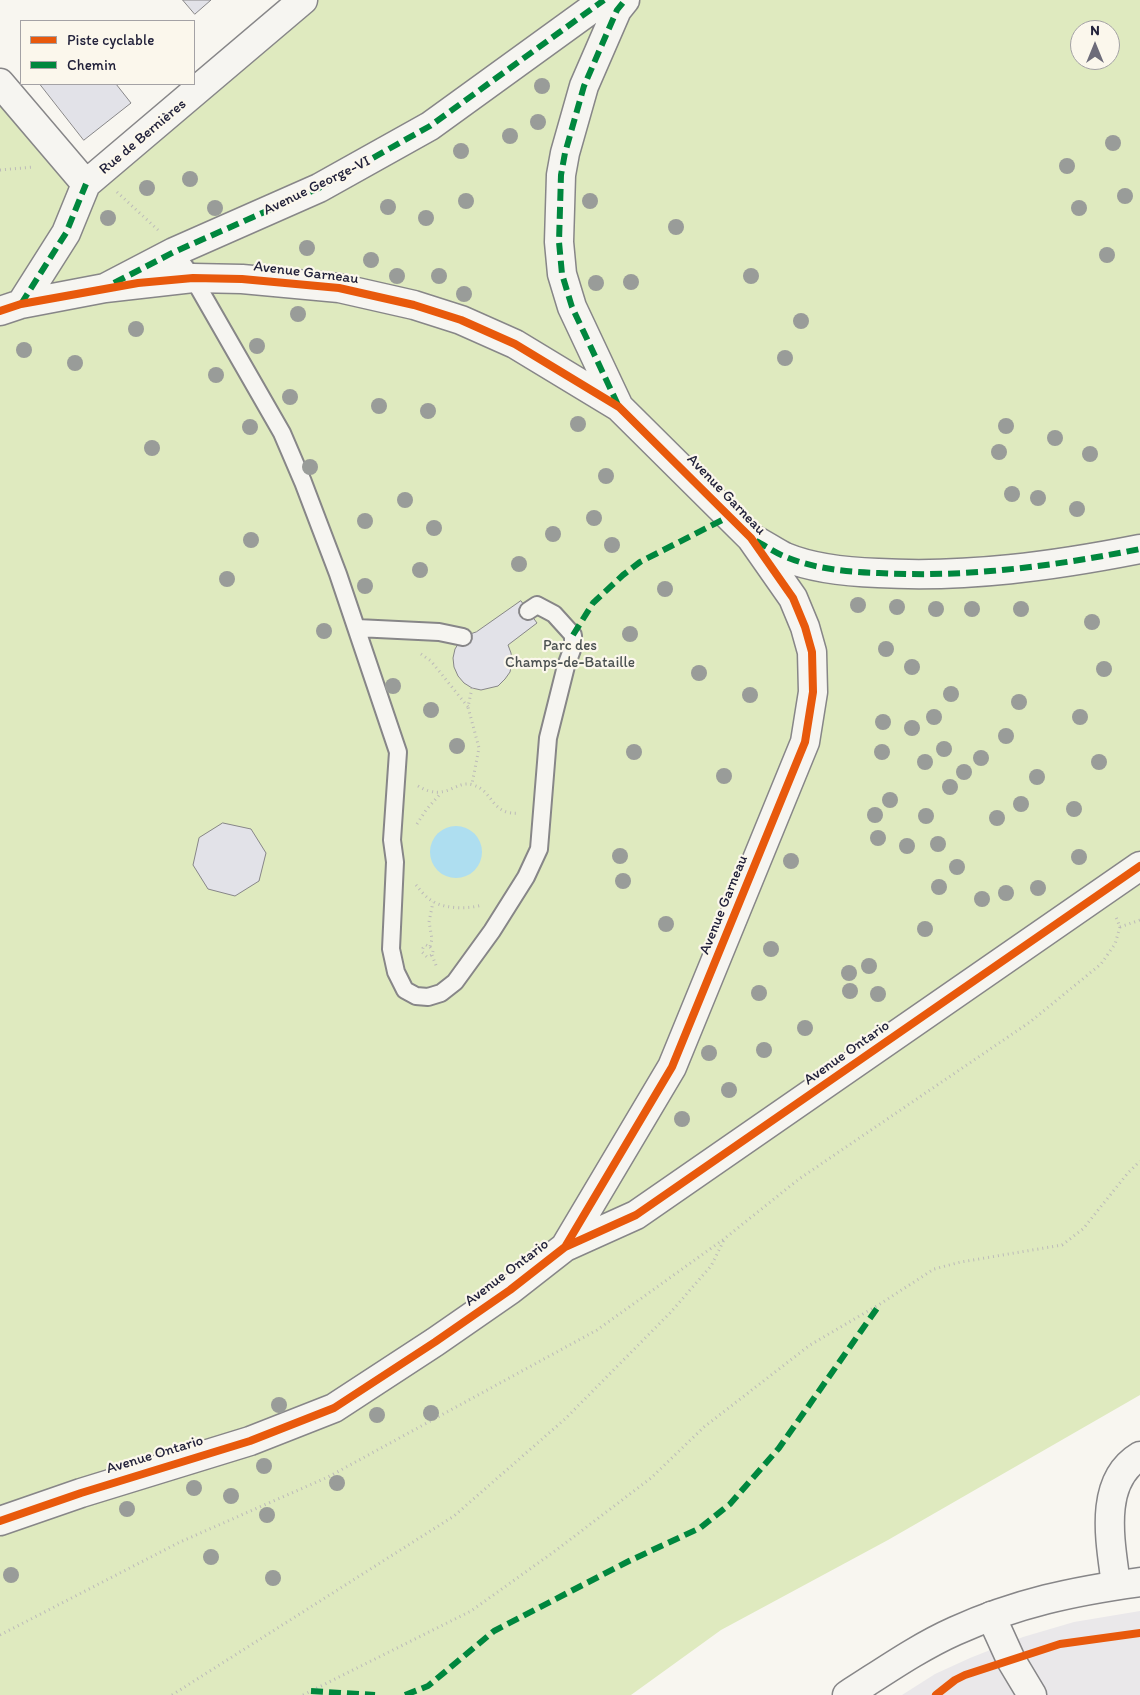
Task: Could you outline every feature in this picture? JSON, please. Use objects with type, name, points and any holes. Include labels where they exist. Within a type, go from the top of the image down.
[{"type":"street","name":"Rue de Bernières","points":[[10,308],[66,233],[93,179],[304,0]]},
{"type":"street","name":"Avenue George-VI","points":[[10,308],[105,288],[174,252],[319,188],[430,126],[604,0]]},
{"type":"street","name":"Avenue Garneau","points":[[619,406],[572,307],[562,274],[559,242],[561,175],[565,154],[584,86],[617,10],[625,0]]},
{"type":"street","points":[[0,83],[93,179]]},
{"type":"street","name":"Avenue Garneau","points":[[105,288],[193,278],[242,279],[339,288],[414,306],[460,320],[515,344],[619,406],[751,538],[793,598],[805,627],[812,652],[813,692],[804,742],[672,1067],[565,1247]]},
{"type":"street","name":"Avenue Garneau","points":[[751,538],[785,557],[809,564],[845,572],[916,575],[987,571],[1072,562],[1140,549]]},
{"type":"street","name":"Avenue Ontario","points":[[0,1521],[82,1493],[250,1441],[334,1408],[502,1296],[565,1247],[636,1215],[1140,866]]},
{"type":"street","points":[[847,1695],[913,1653],[954,1631],[991,1616],[1037,1601],[1070,1593],[1128,1584],[1110,1532],[1110,1508],[1114,1490],[1122,1473],[1134,1459],[1140,1456]]},
{"type":"street","points":[[991,1616],[1011,1660],[1032,1695]]},
{"type":"lane","points":[[174,252],[193,278],[282,433],[303,482],[357,628],[398,752],[392,840],[395,862],[392,949],[396,972],[406,990],[416,996],[428,997],[441,993],[455,982],[492,931],[526,877],[539,849],[548,738],[566,666],[573,647],[572,634],[554,614],[537,605],[528,611]]},
{"type":"lane","points":[[357,628],[438,632],[463,637]]},
{"type":"path","points":[[93,179],[128,203],[152,223],[174,252]]},
{"type":"path","points":[[414,652],[431,661],[468,707],[479,748],[472,784]]},
{"type":"path","points":[[468,707],[472,688]]},
{"type":"path","points":[[398,764],[414,783],[428,792],[441,793],[462,785],[472,784],[483,790],[491,801],[502,810],[513,813],[525,812],[543,804]]},
{"type":"path","points":[[414,829],[426,810],[441,793]]},
{"type":"path","points":[[412,878],[416,886],[433,902],[449,906],[476,907],[484,905]]},
{"type":"path","points":[[0,1636],[180,1542],[328,1477],[597,1330],[724,1239],[799,1179],[1030,1022],[1101,964],[1115,944],[1120,927],[1101,894]]},
{"type":"path","points":[[430,947],[432,938],[429,922],[433,902]]},
{"type":"path","points":[[1120,927],[1140,920]]},
{"type":"path","points":[[303,1695],[471,1610],[555,1551],[652,1478],[704,1427],[810,1345],[880,1304],[934,1269],[961,1262],[1062,1245],[1083,1229],[1127,1174],[1140,1161]]},
{"type":"path","points":[[172,1695],[454,1516],[565,1419],[670,1314],[711,1266],[724,1239]]},
{"type":"shaded area","points":[[1140,1611],[1140,1695],[902,1695],[935,1674],[1023,1637],[1074,1622]]},
{"type":"green space","name":"Parc des Champs-de-Bataille","points":[[303,0],[1140,0],[1140,1395],[888,1540],[721,1630],[631,1695],[0,1695],[0,83],[86,183]]},
{"type":"water","points":[[456,826],[466,828],[474,834],[480,842],[482,852],[480,862],[474,870],[466,876],[456,878],[446,876],[438,870],[432,862],[430,852],[432,842],[438,834],[446,828]]},
{"type":"building","points":[[183,0],[211,0],[195,14]]},
{"type":"building","points":[[41,85],[117,85],[131,103],[84,140]]},
{"type":"building","points":[[521,601],[537,623],[508,645],[512,662],[510,672],[498,686],[481,690],[472,688],[464,683],[454,667],[453,658],[455,649],[460,641]]},
{"type":"building","points":[[223,823],[251,829],[266,853],[259,881],[235,896],[208,889],[193,865],[199,838]]},
{"type":"marked path","points":[[114,283],[174,252],[319,188],[430,126],[604,0]]},
{"type":"marked path","points":[[618,405],[572,307],[562,274],[559,242],[561,175],[565,153],[584,86],[617,10],[625,0]]},
{"type":"marked path","points":[[21,304],[66,233],[86,184]]},
{"type":"marked path","points":[[573,635],[593,603],[640,562],[730,516]]},
{"type":"marked path","points":[[756,541],[782,555],[820,567],[855,572],[912,574],[945,574],[1010,569],[1075,561],[1140,549]]},
{"type":"marked path","points":[[405,1695],[428,1686],[494,1631],[629,1561],[700,1528],[730,1504],[779,1448],[880,1304]]},
{"type":"marked path","points":[[311,1691],[375,1695]]},
{"type":"cycle path","points":[[0,311],[21,304],[138,283],[193,278],[242,279],[339,288],[414,305],[461,320],[515,344],[619,407],[751,538],[793,598],[805,627],[812,652],[813,692],[805,742],[672,1067],[565,1247]]},
{"type":"cycle path","points":[[0,1521],[81,1493],[250,1441],[334,1408],[510,1290],[565,1247],[636,1215],[1140,866]]},
{"type":"cycle path","points":[[936,1695],[955,1680],[965,1675],[1060,1644],[1140,1633]]}]
